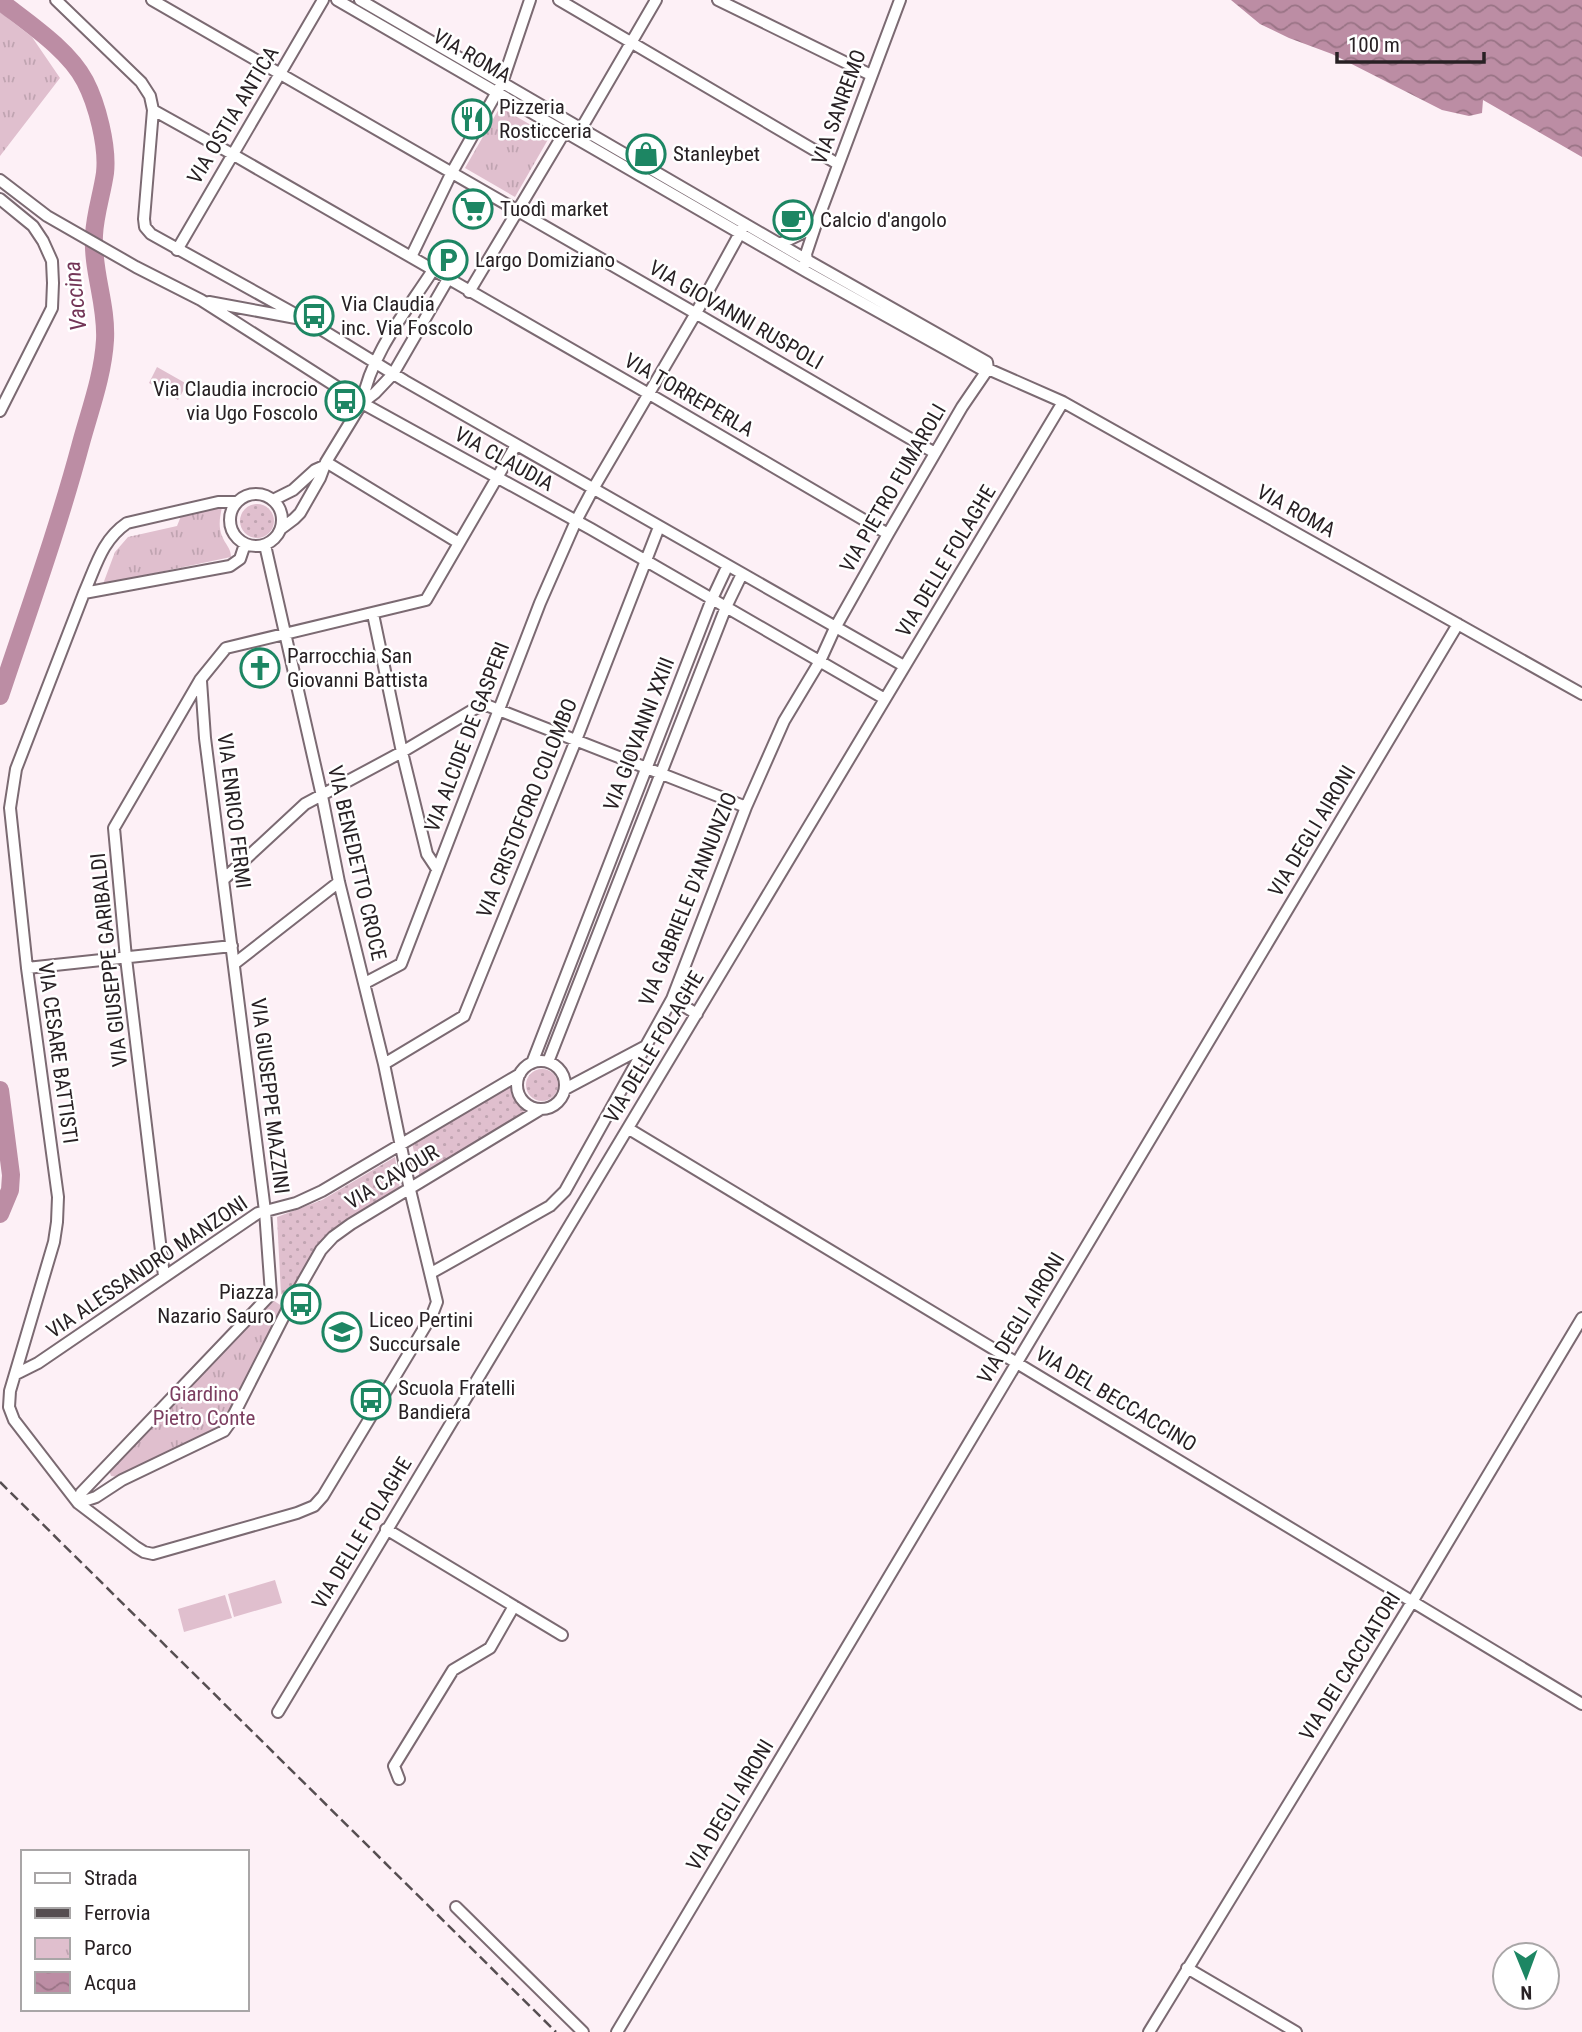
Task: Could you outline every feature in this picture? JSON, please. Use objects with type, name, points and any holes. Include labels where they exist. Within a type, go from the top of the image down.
[{"type":"street","points":[[56,0],[141,82],[150,96],[153,110],[470,292],[518,212],[632,44],[656,0]]},
{"type":"street","points":[[152,0],[451,174]]},
{"type":"street","name":"VIA OSTIA ANTICA","points":[[177,250],[323,0]]},
{"type":"street","name":"VIA ROMA","points":[[337,0],[500,88],[804,265],[987,362],[988,369],[1063,402],[1582,694]]},
{"type":"street","name":"VIA ROMA","points":[[360,0],[500,88]]},
{"type":"street","points":[[411,257],[451,174],[500,88],[530,0]]},
{"type":"street","points":[[559,0],[838,164]]},
{"type":"street","points":[[719,0],[871,75]]},
{"type":"street","name":"VIA SANREMO","points":[[804,265],[815,227],[900,0]]},
{"type":"street","name":"VIA CLAUDIA","points":[[153,110],[144,219],[145,227],[151,234],[306,320],[393,374],[904,666]]},
{"type":"street","name":"VIA GIOVANNI RUSPOLI","points":[[451,174],[935,453]]},
{"type":"street","points":[[0,180],[47,216],[136,267],[201,300]]},
{"type":"street","points":[[0,199],[33,226],[43,241],[52,261],[53,282],[52,308],[0,411]]},
{"type":"street","points":[[780,244],[815,227]]},
{"type":"street","name":"VIA ROMA","points":[[742,228],[780,244],[804,265]]},
{"type":"street","name":"VIA ALCIDE DE GASPERI","points":[[365,983],[401,964],[540,603],[576,520],[742,228]]},
{"type":"street","points":[[362,403],[374,363],[433,270]]},
{"type":"street","points":[[282,528],[282,513],[273,500],[266,496],[250,494],[237,502],[232,509],[230,526],[233,533],[252,546],[265,545],[272,541],[282,528],[298,516],[325,464],[362,403],[393,374],[448,279]]},
{"type":"street","name":"VIA TORREPERLA","points":[[470,292],[888,534]]},
{"type":"street","name":"VIA CLAUDIA","points":[[201,300],[306,320]]},
{"type":"street","name":"VIA CLAUDIA","points":[[201,300],[362,403],[576,520],[885,699]]},
{"type":"street","name":"VIA PIETRO FUMAROLI","points":[[835,628],[935,453],[988,369]]},
{"type":"street","name":"VIA DELLE FOLAGHE","points":[[278,1712],[1063,402]]},
{"type":"street","name":"VIA GIUSEPPE GARIBALDI","points":[[164,1276],[114,828],[200,680],[226,648],[426,600],[516,445]]},
{"type":"street","points":[[273,500],[293,490],[325,464]]},
{"type":"street","points":[[325,464],[458,543]]},
{"type":"street","name":"VIA CESARE BATTISTI","points":[[237,502],[218,502],[127,523],[107,541],[16,769],[10,808],[27,968],[56,1180],[57,1214],[54,1242],[8,1401],[11,1415],[78,1503],[144,1552],[153,1554],[297,1513],[314,1506],[323,1496],[432,1315],[437,1302],[431,1273]]},
{"type":"street","name":"VIA CRISTOFORO COLOMBO","points":[[384,1064],[464,1016],[659,527]]},
{"type":"street","points":[[85,593],[230,566],[240,559],[246,544]]},
{"type":"street","name":"VIA BENEDETTO CROCE","points":[[265,545],[431,1273]]},
{"type":"street","name":"VIA GIOVANNI XXIII","points":[[532,1063],[712,599],[727,567]]},
{"type":"street","name":"VIA GIOVANNI XXIII","points":[[548,1062],[726,607],[742,574]]},
{"type":"street","points":[[373,614],[427,854],[437,869]]},
{"type":"street","name":"VIA DEGLI AIRONI","points":[[617,2032],[1458,624]]},
{"type":"street","name":"VIA GABRIELE D'ANNUNZIO","points":[[431,1273],[560,1198],[672,999],[746,807],[784,721],[820,661],[835,628]]},
{"type":"street","name":"VIA ENRICO FERMI","points":[[200,680],[232,946]]},
{"type":"street","points":[[224,879],[305,804],[402,752],[476,708],[486,705],[746,807]]},
{"type":"street","points":[[234,964],[340,882]]},
{"type":"street","points":[[589,917],[603,923]]},
{"type":"street","points":[[27,968],[232,946]]},
{"type":"street","name":"VIA GIUSEPPE MAZZINI","points":[[232,946],[265,1211],[271,1294]]},
{"type":"street","points":[[672,999],[697,1014]]},
{"type":"street","points":[[565,1089],[646,1046]]},
{"type":"street","points":[[548,1062],[563,1076],[565,1089],[563,1096],[554,1106],[541,1109],[526,1104],[517,1090],[520,1074],[532,1063],[548,1062]]},
{"type":"street","name":"VIA ALESSANDRO MANZONI","points":[[16,1374],[38,1363],[258,1213],[296,1203],[323,1191],[520,1074]]},
{"type":"street","name":"VIA CAVOUR","points":[[78,1503],[96,1497],[122,1480],[225,1429],[289,1306],[321,1250],[333,1237],[541,1109]]},
{"type":"street","name":"VIA DEL BECCACCINO","points":[[629,1129],[1582,1704]]},
{"type":"street","points":[[78,1503],[81,1493],[271,1294],[289,1306]]},
{"type":"street","name":"VIA DEI CACCIATORI","points":[[1149,2032],[1582,1318]]},
{"type":"street","points":[[386,1529],[562,1635]]},
{"type":"street","points":[[399,1779],[394,1766],[453,1670],[491,1648],[514,1606]]},
{"type":"street","points":[[456,1907],[583,2032]]},
{"type":"street","points":[[1187,1968],[1296,2032]]},
{"type":"green space","points":[[0,12],[32,37],[60,78],[0,156]]},
{"type":"green space","points":[[500,107],[550,136],[515,197],[465,168]]},
{"type":"green space","points":[[157,367],[187,384],[178,400],[149,383]]},
{"type":"green space","points":[[257,504],[269,509],[274,521],[269,533],[257,538],[245,533],[240,521],[245,509]]},
{"type":"green space","points":[[222,507],[220,529],[231,557],[103,584],[115,552],[128,537],[177,526],[181,516]]},
{"type":"green space","points":[[542,1069],[553,1074],[558,1085],[553,1096],[542,1101],[531,1096],[526,1085],[531,1074]]},
{"type":"green space","points":[[512,1084],[517,1100],[529,1110],[420,1178],[412,1143]]},
{"type":"green space","points":[[395,1157],[400,1189],[331,1232],[288,1297],[281,1294],[277,1217],[322,1200]]},
{"type":"green space","name":"Giardino Pietro Conte","points":[[271,1299],[285,1308],[222,1426],[118,1477],[111,1476],[109,1470]]},
{"type":"green space","points":[[275,1580],[282,1603],[234,1617],[228,1594]]},
{"type":"green space","points":[[225,1595],[232,1618],[184,1632],[178,1609]]},
{"type":"water","points":[[1231,0],[1582,0],[1582,157],[1483,100],[1482,113],[1469,116],[1442,110],[1332,54],[1260,24]]},
{"type":"waterway","name":"Vaccina","points":[[0,1],[47,37],[78,69],[97,113],[105,162],[94,235],[95,262],[105,327],[102,366],[63,507],[0,696]]},
{"type":"waterway","name":"Vaccina","points":[[0,1090],[11,1175],[10,1190],[0,1214]]},
{"type":"railway","points":[[0,1482],[556,2032]]},
{"type":"place","name":"Pizzeria Rosticceria","points":[[472,119]]},
{"type":"place","name":"Stanleybet","points":[[646,154]]},
{"type":"place","name":"Tuodì market","points":[[473,209]]},
{"type":"place","name":"Calcio d'angolo","points":[[793,220]]},
{"type":"place","name":"Largo Domiziano","points":[[448,260]]},
{"type":"place","name":"Via Claudia inc. Via Foscolo","points":[[314,316]]},
{"type":"place","name":"Via Claudia incrocio via Ugo Foscolo","points":[[345,401]]},
{"type":"place","name":"Parrocchia San Giovanni Battista","points":[[260,668]]},
{"type":"place","name":"Piazza Nazario Sauro","points":[[301,1304]]},
{"type":"place","name":"Liceo Pertini Succursale","points":[[342,1332]]},
{"type":"place","name":"Scuola Fratelli Bandiera","points":[[371,1400]]}]
